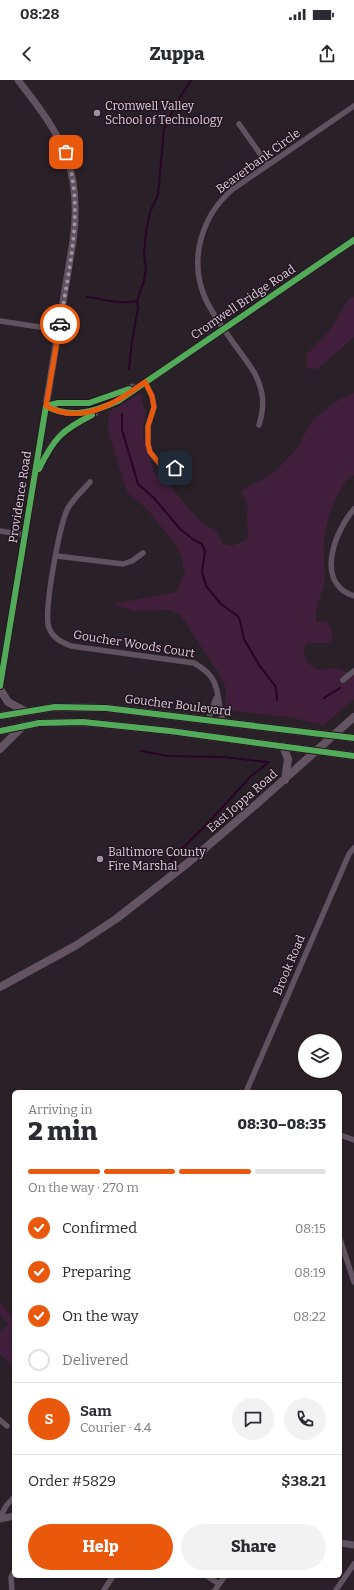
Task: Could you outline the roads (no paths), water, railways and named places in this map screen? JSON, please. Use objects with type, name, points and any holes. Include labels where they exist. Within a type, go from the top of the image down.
[{"type":"main road","points":[[0,689],[8,702],[25,712]]},
{"type":"main road","name":"Goucher Boulevard","points":[[0,716],[55,707],[106,708],[354,738]]},
{"type":"main road","name":"East Joppa Road","points":[[0,987],[75,946],[116,919],[189,862],[285,780],[354,717]]},
{"type":"main road","points":[[0,731],[39,723],[83,722],[354,756]]},
{"type":"main road","points":[[0,749],[23,726]]},
{"type":"main road","points":[[283,746],[288,759],[285,780]]},
{"type":"street","name":"Providence Road","points":[[0,686],[59,330],[75,227],[76,202],[73,176],[66,152],[54,128],[18,80]]},
{"type":"street","name":"Beaverbank Circle","points":[[259,425],[264,402],[260,383],[207,301],[200,283],[198,262],[202,236],[207,221],[218,203],[233,189],[354,106]]},
{"type":"street","points":[[239,124],[268,165]]},
{"type":"street","name":"Cromwell Bridge Road","points":[[46,406],[57,412],[82,413],[104,408],[118,401],[354,240]]},
{"type":"street","points":[[0,321],[59,330]]},
{"type":"street","points":[[145,382],[152,396],[154,407],[148,426],[148,444],[150,452],[160,464],[175,468]]},
{"type":"street","name":"Cromwell Bridge Road","points":[[46,406],[58,403],[90,403],[103,400],[145,382]]},
{"type":"street","points":[[34,478],[49,448],[64,431],[104,408]]},
{"type":"street","name":"Goucher Woods Court","points":[[90,482],[72,502],[67,511],[47,604],[48,626],[55,637],[72,646],[194,663],[207,670],[216,683],[223,722]]},
{"type":"street","points":[[354,509],[338,534],[331,564],[336,583],[344,592],[354,596]]},
{"type":"street","points":[[0,531],[25,535]]},
{"type":"street","points":[[57,556],[123,564],[132,561],[143,553]]},
{"type":"street","points":[[343,680],[354,671]]},
{"type":"street","points":[[208,720],[218,693]]},
{"type":"street","name":"Brook Road","points":[[247,1090],[349,854],[354,848]]},
{"type":"street","points":[[342,1136],[354,1140]]},
{"type":"street","points":[[342,1245],[354,1282]]},
{"type":"street","points":[[0,1420],[7,1426]]},
{"type":"street","points":[[0,1519],[6,1506],[12,1499]]},
{"type":"street","points":[[0,1519],[12,1516]]},
{"type":"street","points":[[342,1543],[354,1546]]},
{"type":"street","points":[[336,1590],[354,1564]]},
{"type":"street","points":[[12,1578],[12,1590]]},
{"type":"street","points":[[104,1590],[112,1578]]},
{"type":"street","points":[[210,1578],[219,1584]]},
{"type":"street","points":[[215,1590],[224,1578]]},
{"type":"waterway","points":[[129,369],[138,308],[137,301],[144,281],[146,269],[144,254],[146,232],[150,212],[158,195],[164,129],[178,100],[191,80]]},
{"type":"waterway","points":[[87,297],[118,302],[137,301]]},
{"type":"waterway","points":[[122,414],[122,430],[138,484],[154,498],[180,529],[194,540],[202,544],[205,551],[202,572],[206,586],[221,604],[239,617],[244,639],[259,665],[276,687],[277,700]]},
{"type":"waterway","points":[[324,698],[340,688]]},
{"type":"waterway","points":[[141,751],[168,756],[224,757],[267,762]]},
{"type":"waterway","points":[[168,863],[208,823],[251,776],[269,762]]},
{"type":"place","name":"Cromwell Valley School of Technology","points":[[97,113]]},
{"type":"place","name":"Baltimore County Fire Marshal","points":[[100,859]]}]
